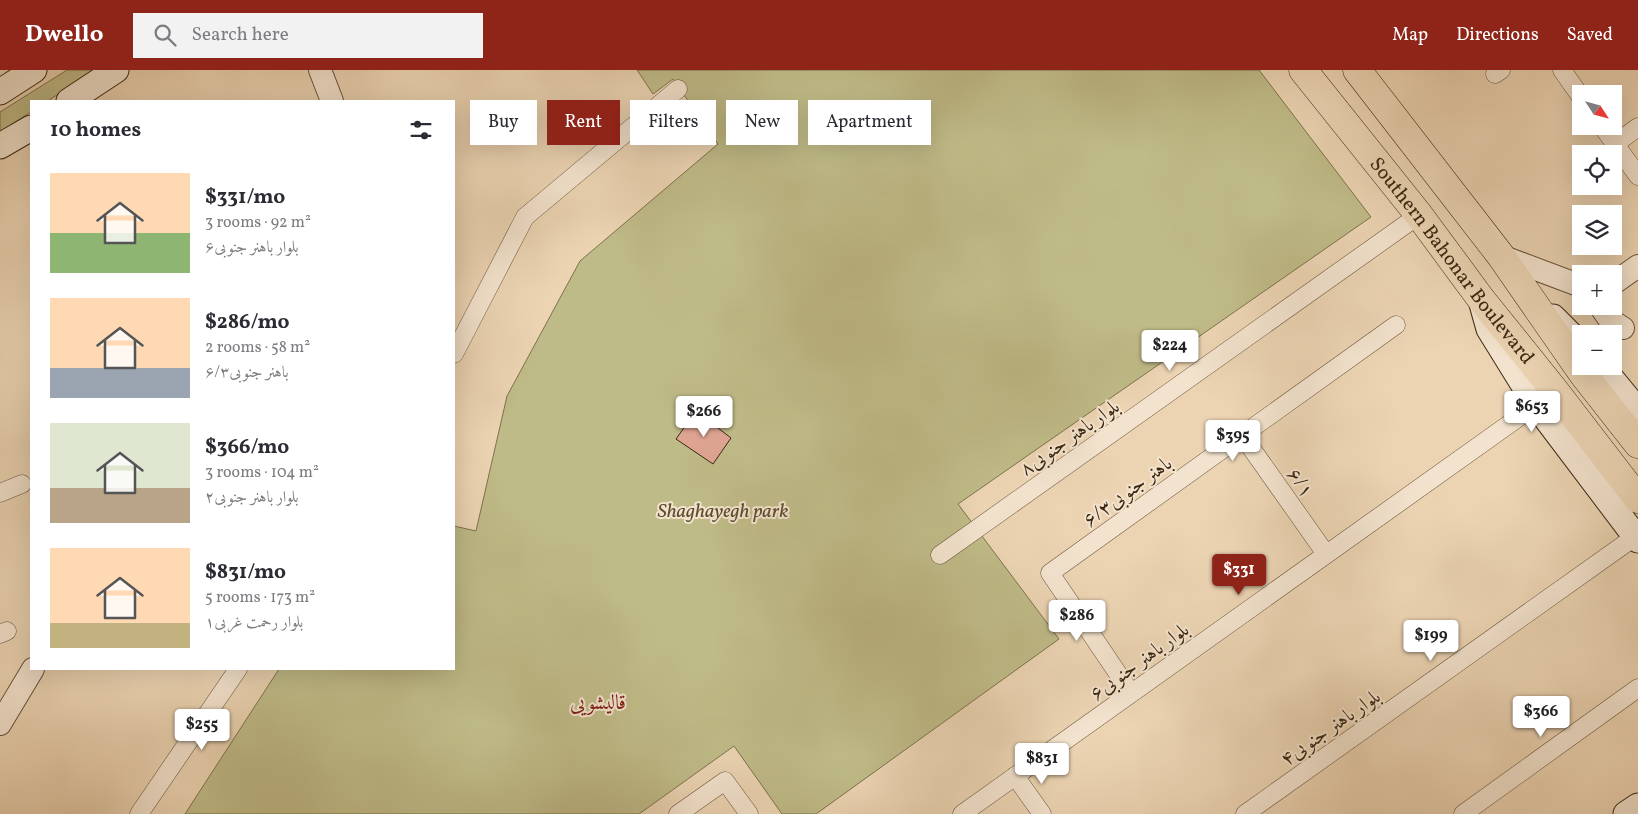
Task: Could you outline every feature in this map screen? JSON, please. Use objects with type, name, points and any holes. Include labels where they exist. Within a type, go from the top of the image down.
[{"type":"main road","points":[[0,92],[34,70]]},
{"type":"main road","points":[[71,100],[116,70]]},
{"type":"main road","name":"Southern Bahonar Boulevard","points":[[1303,70],[1419,215],[1481,299],[1638,499]]},
{"type":"main road","name":"Southern Bahonar Boulevard","points":[[1357,70],[1501,256],[1583,374],[1638,444]]},
{"type":"main road","points":[[0,146],[30,129]]},
{"type":"main road","points":[[1527,291],[1572,336]]},
{"type":"main road","points":[[1481,299],[1489,329],[1536,405],[1637,538]]},
{"type":"main road","points":[[1608,375],[1638,411]]},
{"type":"main road","points":[[1626,814],[1638,806]]},
{"type":"street","points":[[320,70],[332,100]]},
{"type":"street","points":[[1562,70],[1573,85]]},
{"type":"street","points":[[455,352],[525,217],[678,89]]},
{"type":"street","points":[[1615,144],[1638,127]]},
{"type":"street","points":[[1608,135],[1638,176]]},
{"type":"street","name":"۸بلوار باهنر جنوبی","points":[[940,555],[1419,215]]},
{"type":"street","points":[[1501,256],[1572,283]]},
{"type":"street","points":[[1622,277],[1638,266]]},
{"type":"street","points":[[1606,315],[1609,319],[1625,327]]},
{"type":"street","name":"۶/۳باهنر جنوبی","points":[[1131,693],[1050,573],[1396,325]]},
{"type":"street","name":"بلوار باهنر جنوبی۶","points":[[962,814],[1536,405]]},
{"type":"street","name":"۶/۱","points":[[1242,435],[1326,554]]},
{"type":"street","points":[[0,493],[22,484]]},
{"type":"street","name":"بلوار باهنر جنوبی۴","points":[[1245,814],[1637,538]]},
{"type":"street","points":[[0,724],[32,670]]},
{"type":"street","points":[[139,814],[237,670]]},
{"type":"street","points":[[1463,814],[1638,688]]},
{"type":"street","points":[[1015,776],[1042,814]]},
{"type":"street","points":[[678,814],[726,781],[749,814]]},
{"type":"green space","points":[[67,70],[93,70],[49,100],[30,100],[30,113],[0,132],[0,112]]},
{"type":"green space","name":"Shaghayegh park","points":[[637,70],[1259,70],[1371,217],[958,504],[1059,639],[816,814],[782,814],[734,746],[639,814],[185,814],[278,670],[455,670],[455,526],[476,531],[507,396],[580,261],[718,144],[716,141],[716,100],[688,100],[673,79],[653,94]]},
{"type":"building","points":[[696,411],[731,438],[713,464],[676,439]]},
{"type":"district","name":"قالیشویی","points":[[598,702]]}]
